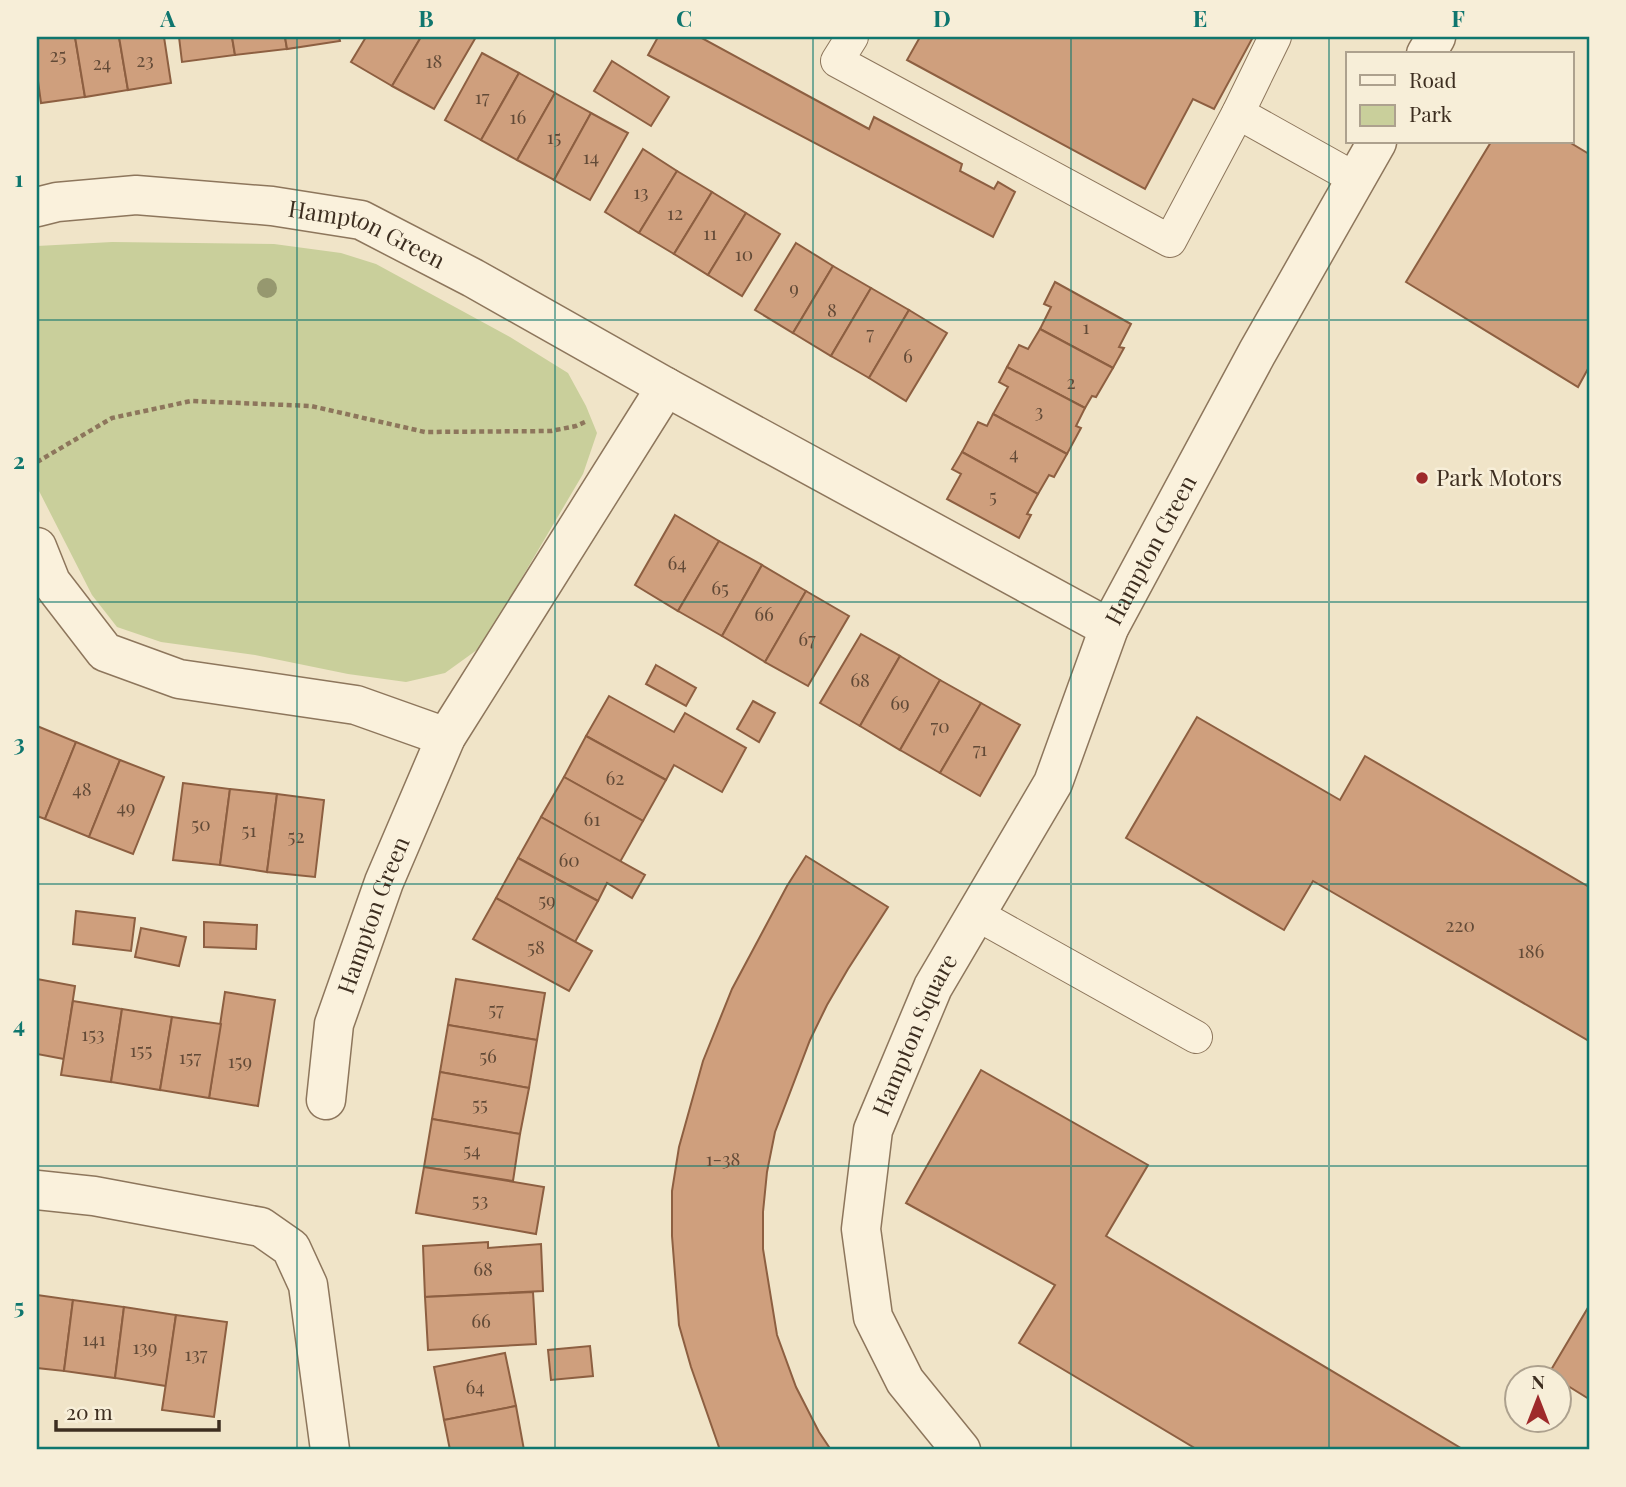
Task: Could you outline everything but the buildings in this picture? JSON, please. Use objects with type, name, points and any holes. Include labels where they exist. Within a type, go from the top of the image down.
[{"type":"street","name":"Hampton Green","points":[[37,207],[57,202],[136,195],[272,206],[361,220],[473,278],[666,387],[1110,628],[1257,353],[1376,144]]},
{"type":"street","name":"Hampton Green","points":[[326,1100],[334,1024],[384,881],[446,737],[666,387]]},
{"type":"street","points":[[37,547],[51,582],[105,652],[179,679],[356,705],[446,737]]},
{"type":"street","name":"Hampton Square","points":[[961,1450],[905,1381],[873,1317],[861,1229],[873,1130],[933,987],[1053,783],[1110,628]]},
{"type":"street","points":[[37,1190],[94,1196],[261,1227],[291,1248],[308,1285],[330,1450]]},
{"type":"lane","points":[[852,37],[837,61],[1170,241],[1275,37]]},
{"type":"lane","points":[[1238,113],[1356,178]]},
{"type":"lane","points":[[976,914],[1196,1037]]},
{"type":"path","points":[[37,462],[113,418],[191,401],[311,406],[425,432],[551,431],[587,421]]},
{"type":"green space","points":[[112,242],[274,244],[341,253],[376,264],[510,337],[568,373],[597,433],[583,474],[481,647],[445,673],[406,682],[348,674],[255,655],[161,642],[117,627],[92,595],[37,487],[37,246]]},
{"type":"place","name":"Park Motors","points":[[1422,478]]}]
